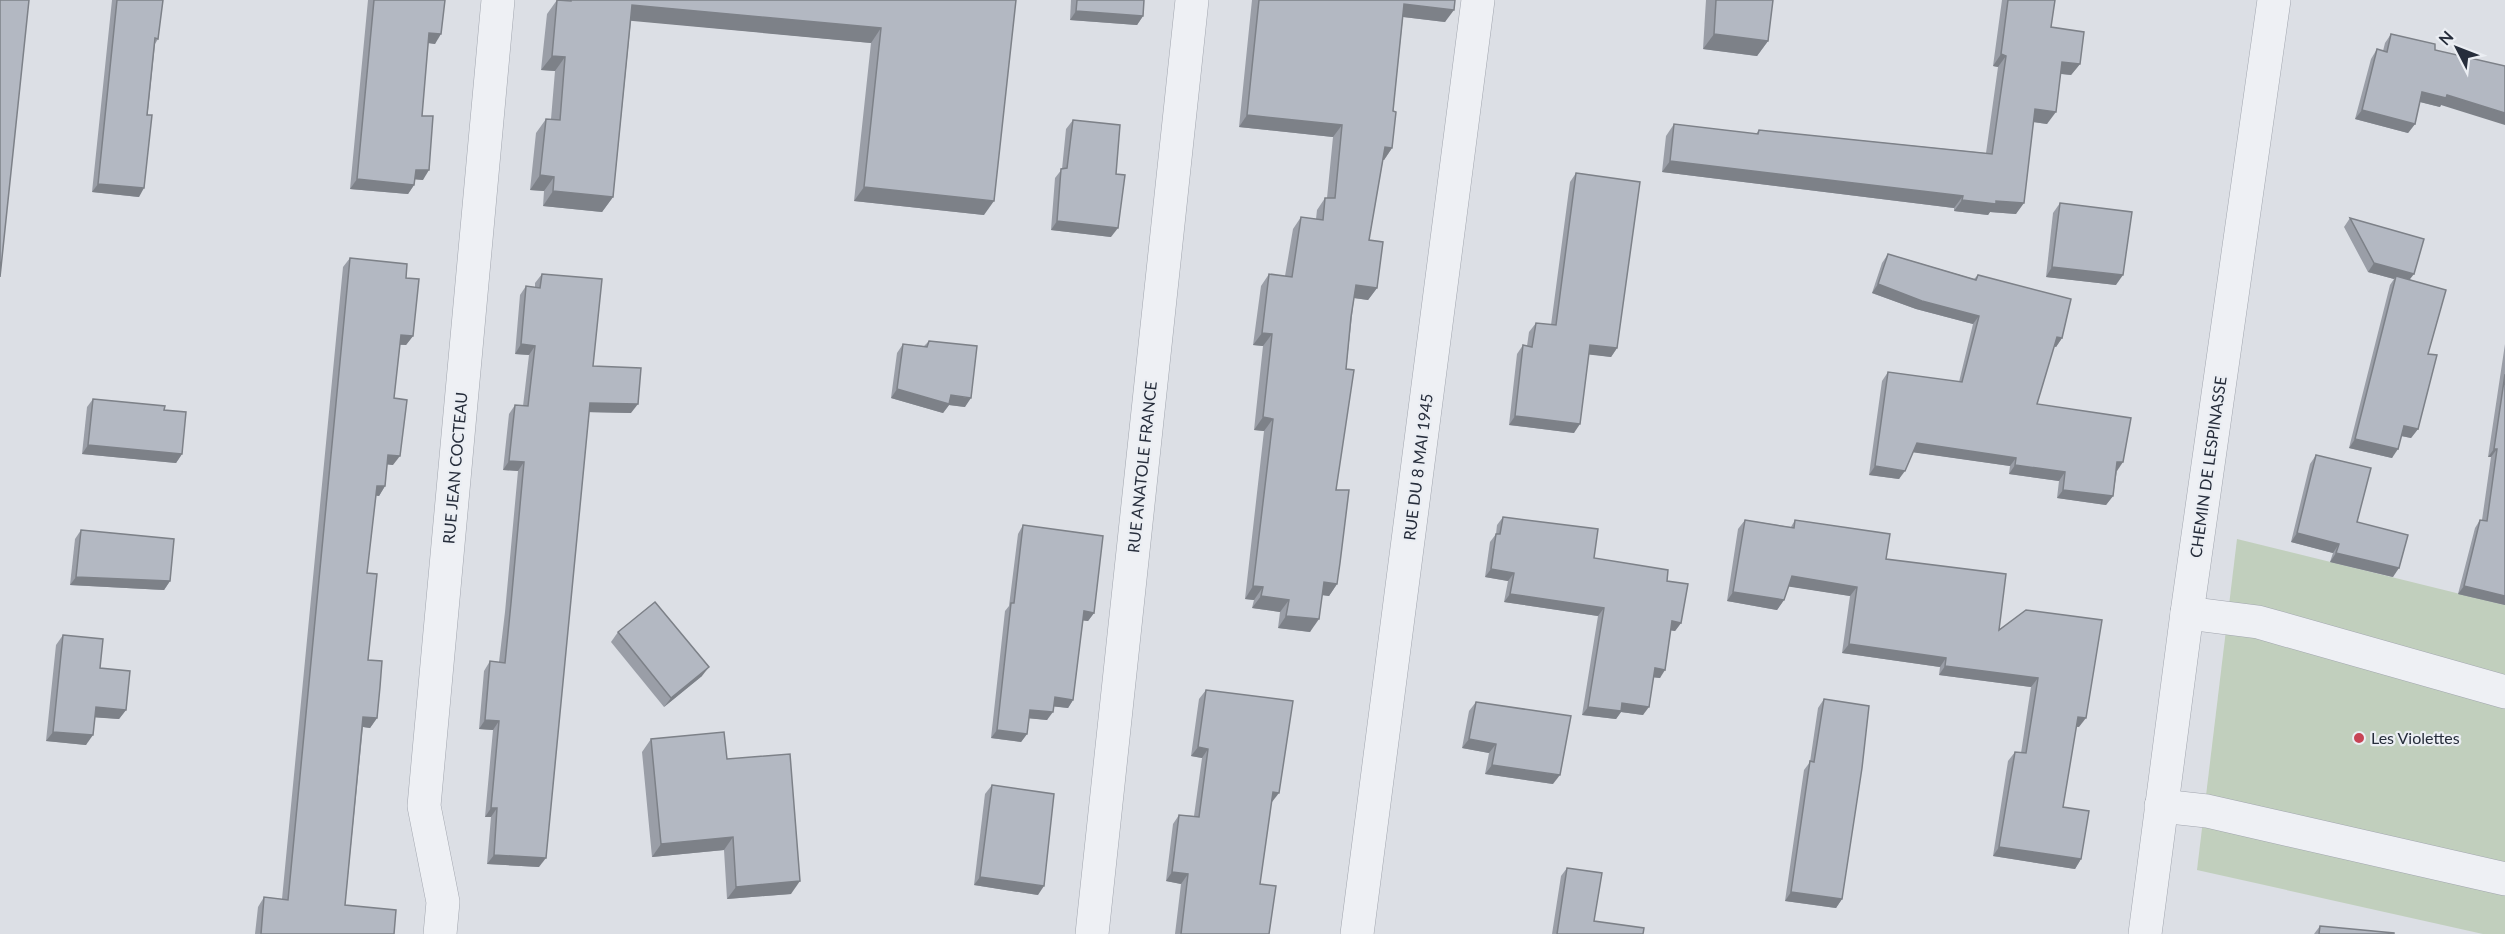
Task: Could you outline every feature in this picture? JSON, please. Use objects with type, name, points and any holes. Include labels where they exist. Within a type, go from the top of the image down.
[{"type":"street","name":"RUE JEAN COCTEAU","points":[[440,934],[443,902],[424,806],[498,0]]},
{"type":"street","name":"RUE ANATOLE FRANCE","points":[[1092,934],[1192,0]]},
{"type":"street","name":"RUE DU 8 MAI 1945","points":[[1357,934],[1478,0]]},
{"type":"street","name":"CHEMIN DE LESPINASSE","points":[[2145,934],[2187,613],[2274,0]]},
{"type":"street","points":[[2187,613],[2258,622],[2505,692]]},
{"type":"street","points":[[2162,806],[2207,811],[2505,879]]},
{"type":"green space","name":"Les Violettes","points":[[2237,539],[2505,605],[2505,934],[2483,934],[2197,870]]},
{"type":"building","points":[[0,0],[29,0],[0,277]]},
{"type":"building","points":[[117,0],[163,0],[158,39],[155,38],[147,115],[152,115],[144,188],[98,184]]},
{"type":"building","points":[[374,0],[445,0],[441,34],[429,33],[422,116],[433,116],[429,170],[416,170],[414,185],[357,179]]},
{"type":"building","points":[[557,0],[1016,0],[994,201],[864,187],[881,28],[632,5],[613,197],[553,191],[554,177],[540,175],[546,119],[560,120],[565,57],[552,56]]},
{"type":"building","points":[[1077,0],[1144,0],[1143,16],[1076,11]]},
{"type":"building","points":[[1259,0],[1455,0],[1454,10],[1404,4],[1393,111],[1396,112],[1392,148],[1385,147],[1369,240],[1383,242],[1377,288],[1356,285],[1351,317],[1346,369],[1354,370],[1336,490],[1349,490],[1340,563],[1337,584],[1324,582],[1319,619],[1286,616],[1289,600],[1261,596],[1263,587],[1253,586],[1273,419],[1263,417],[1272,334],[1262,333],[1269,274],[1292,277],[1301,217],[1323,220],[1325,198],[1335,198],[1342,125],[1247,115]]},
{"type":"building","points":[[1716,0],[1773,0],[1768,41],[1714,34]]},
{"type":"building","points":[[2008,0],[2055,0],[2051,27],[2084,32],[2080,64],[2062,62],[2056,112],[2035,109],[2024,203],[1996,201],[1996,204],[1962,200],[1963,196],[1670,161],[1674,124],[1758,134],[1759,130],[1992,154],[2006,56],[2001,54]]},
{"type":"building","points":[[2391,34],[2435,44],[2435,50],[2505,66],[2505,113],[2447,95],[2446,98],[2422,92],[2415,124],[2362,110],[2377,49],[2387,52]]},
{"type":"building","points":[[1073,120],[1120,125],[1116,174],[1125,175],[1118,228],[1057,221],[1061,169],[1067,168]]},
{"type":"building","points":[[1576,173],[1640,182],[1617,348],[1590,345],[1580,424],[1515,416],[1523,345],[1532,347],[1536,323],[1556,325]]},
{"type":"building","points":[[2060,203],[2132,212],[2123,275],[2052,267]]},
{"type":"building","points":[[2350,218],[2424,239],[2414,274],[2374,263]]},
{"type":"building","points":[[1888,254],[1976,280],[1978,275],[2071,299],[2062,338],[2057,337],[2037,404],[2131,418],[2123,462],[2117,462],[2113,496],[2063,490],[2065,472],[2015,465],[2016,458],[1917,443],[1905,471],[1875,466],[1888,372],[1962,382],[1979,316],[1922,301],[1878,284]]},
{"type":"building","points":[[350,258],[407,264],[406,278],[419,279],[413,336],[401,335],[394,398],[407,400],[400,456],[388,455],[385,486],[377,486],[367,573],[377,574],[368,660],[382,661],[377,718],[363,717],[345,905],[396,910],[394,934],[261,934],[264,897],[288,900]]},
{"type":"building","points":[[542,274],[602,279],[593,366],[641,368],[638,404],[590,403],[546,858],[494,855],[497,808],[491,808],[499,721],[485,720],[490,661],[505,663],[511,603],[524,462],[509,461],[515,405],[528,406],[535,346],[521,344],[526,286],[540,288]]},
{"type":"building","points":[[2396,276],[2446,290],[2428,354],[2437,355],[2418,429],[2404,426],[2398,449],[2355,439]]},
{"type":"building","points":[[929,341],[977,346],[971,398],[951,395],[949,404],[897,389],[903,344],[927,347]]},
{"type":"building","points":[[2505,374],[2505,596],[2464,586],[2480,520],[2487,521],[2497,449],[2494,449]]},
{"type":"building","points":[[93,399],[165,406],[164,410],[186,412],[182,454],[88,445]]},
{"type":"building","points":[[2316,455],[2371,468],[2357,522],[2408,535],[2399,568],[2336,553],[2339,544],[2297,533]]},
{"type":"building","points":[[1503,517],[1598,529],[1594,558],[1668,570],[1667,581],[1688,584],[1681,623],[1672,621],[1665,670],[1655,668],[1649,707],[1622,703],[1621,711],[1588,707],[1604,608],[1510,594],[1514,573],[1491,569],[1496,534],[1500,534]]},
{"type":"building","points":[[1745,520],[1794,528],[1795,520],[1890,534],[1886,559],[2006,574],[1999,630],[2026,610],[2102,620],[2086,718],[2078,717],[2063,807],[2089,811],[2081,859],[1999,847],[2015,752],[2026,753],[2038,678],[1945,666],[1946,658],[1849,644],[1857,587],[1792,576],[1784,600],[1733,592]]},
{"type":"building","points":[[1023,525],[1103,536],[1094,613],[1084,611],[1073,700],[1055,697],[1053,712],[1030,710],[1027,734],[997,730],[1011,603],[1014,603]]},
{"type":"building","points":[[81,530],[174,539],[170,581],[76,577]]},
{"type":"building","points":[[655,602],[709,667],[671,698],[618,632]]},
{"type":"building","points":[[63,635],[103,639],[100,668],[130,671],[126,710],[96,707],[93,735],[53,732]]},
{"type":"building","points":[[1206,690],[1293,701],[1279,793],[1273,792],[1260,884],[1276,886],[1269,934],[1181,934],[1188,874],[1172,872],[1179,815],[1199,817],[1208,749],[1198,747]]},
{"type":"building","points":[[1824,699],[1869,706],[1842,899],[1791,892],[1810,761],[1814,762]]},
{"type":"building","points":[[1476,702],[1571,716],[1560,775],[1492,765],[1496,744],[1469,739]]},
{"type":"building","points":[[724,732],[727,759],[790,754],[800,881],[736,887],[733,837],[661,844],[651,739]]},
{"type":"building","points":[[992,785],[1054,794],[1044,886],[980,877]]},
{"type":"building","points":[[1567,868],[1602,873],[1594,921],[1644,928],[1643,934],[1557,934]]},
{"type":"building","points":[[2320,926],[2394,933],[2394,934],[2319,934]]},
{"type":"place","name":"Les Violettes","points":[[2359,738]]}]
